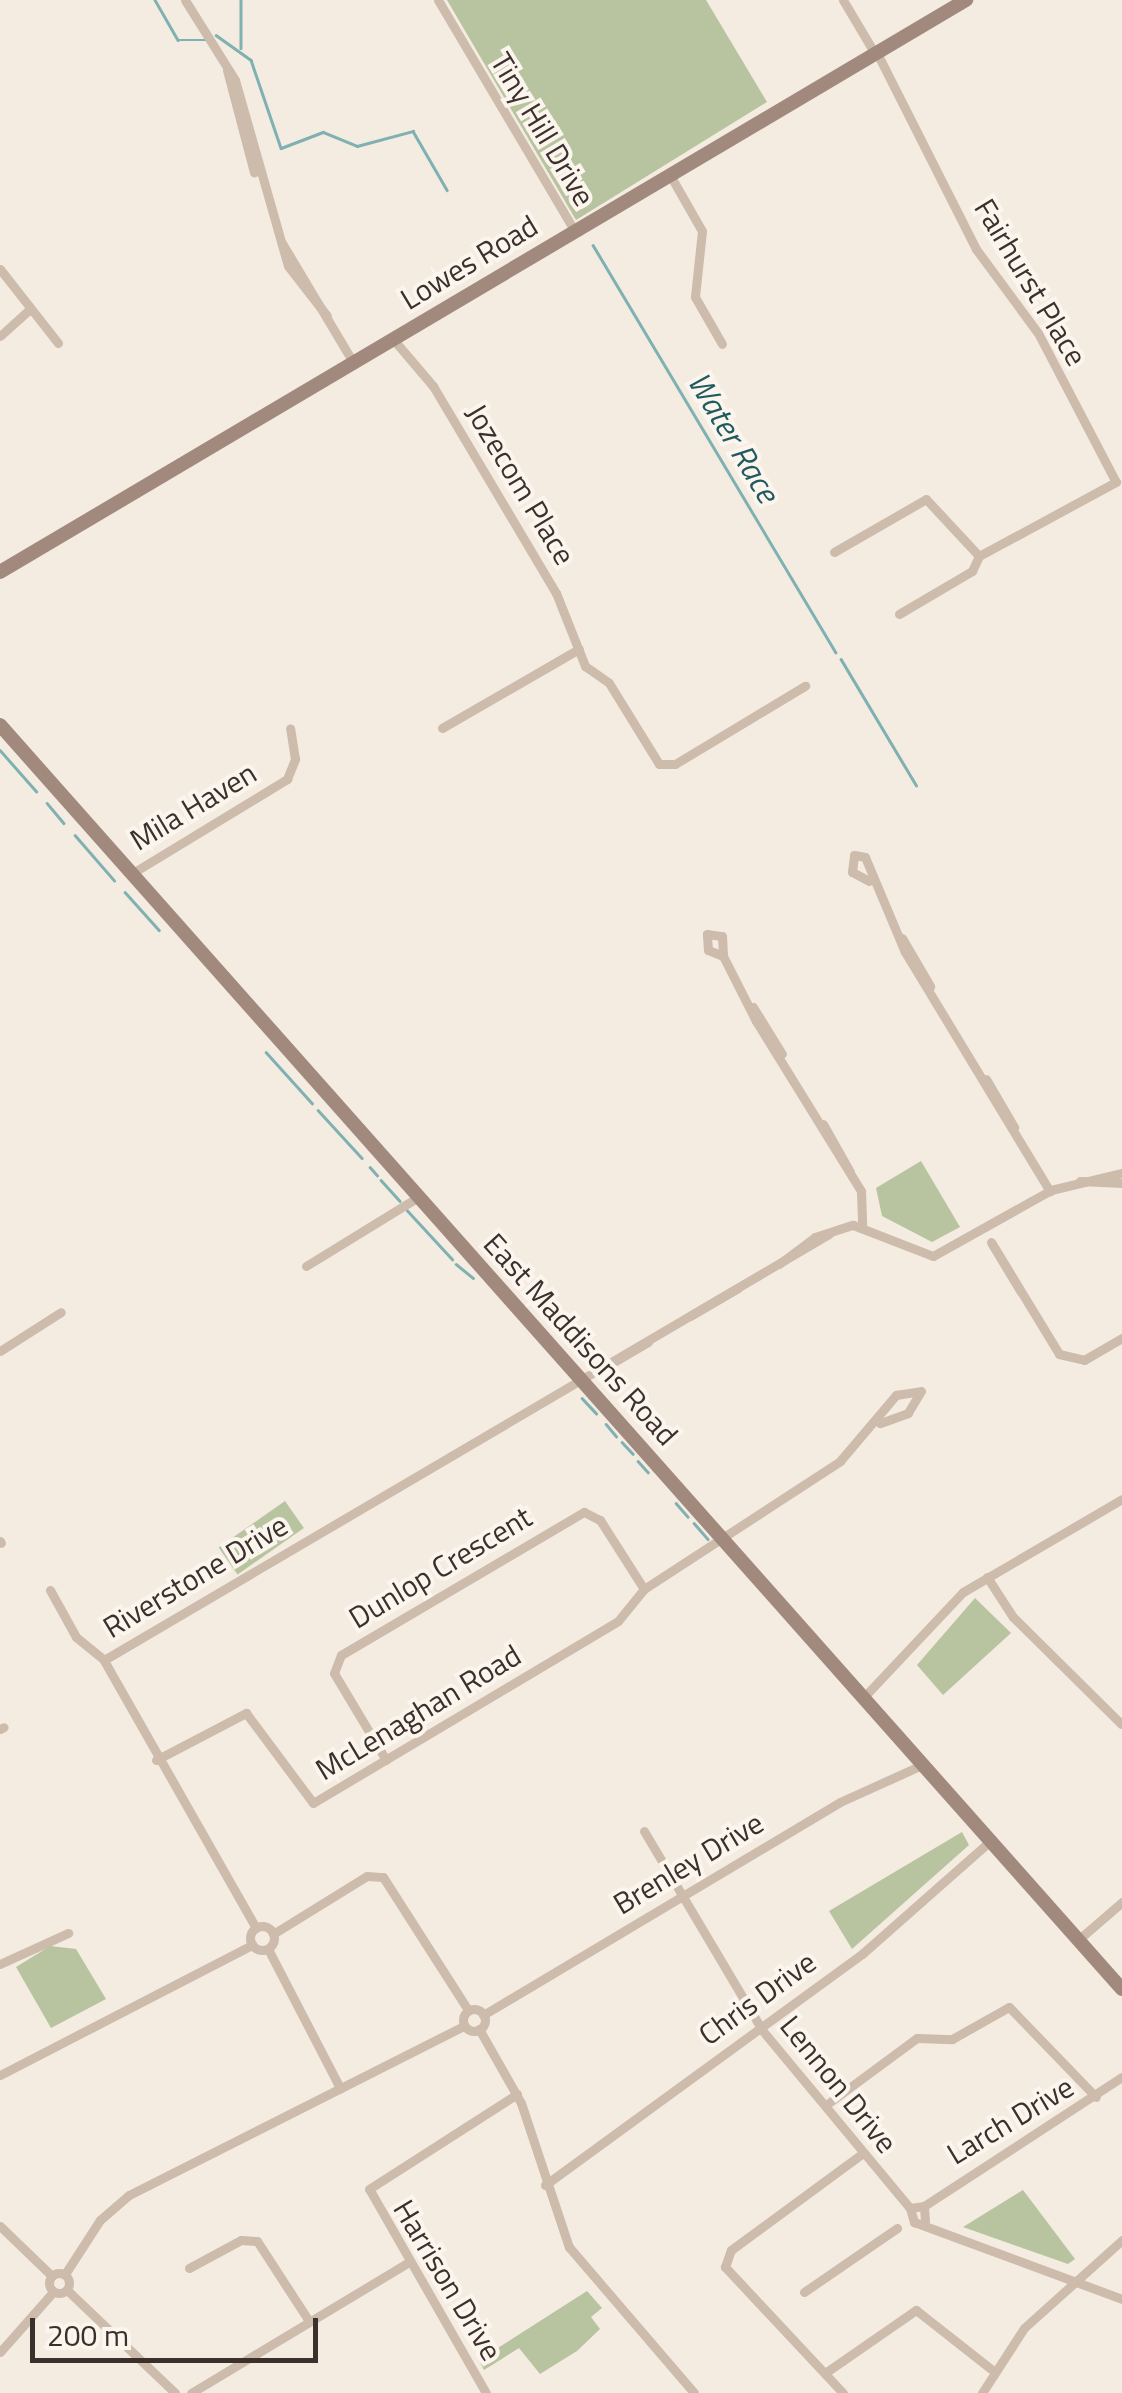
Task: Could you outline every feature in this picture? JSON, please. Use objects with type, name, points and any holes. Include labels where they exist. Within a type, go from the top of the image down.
[{"type":"street","points":[[185,0],[198,5],[226,70],[256,175],[282,242],[354,364]]},
{"type":"street","name":"Tiny Hill Drive","points":[[438,0],[574,232]]},
{"type":"street","name":"Fairhurst Place","points":[[843,0],[876,53],[976,248],[1038,334],[1119,483]]},
{"type":"street","name":"Lowes Road","points":[[0,572],[966,0]]},
{"type":"street","points":[[670,175],[702,231],[695,297],[722,344]]},
{"type":"street","points":[[0,269],[58,343]]},
{"type":"street","points":[[0,336],[30,310]]},
{"type":"street","name":"Jozecom Place","points":[[393,339],[458,428],[556,593],[585,666],[609,683],[664,766],[805,686]]},
{"type":"street","points":[[900,614],[972,571],[979,556],[1119,483]]},
{"type":"street","points":[[834,552],[926,498],[979,556]]},
{"type":"street","points":[[442,728],[579,649]]},
{"type":"street","name":"East Maddisons Road","points":[[0,725],[1122,1989]]},
{"type":"street","name":"Mila Haven","points":[[131,874],[287,779],[296,747],[290,728]]},
{"type":"street","points":[[869,881],[1050,1190]]},
{"type":"street","points":[[722,956],[864,1196],[862,1225],[926,1257],[1050,1190],[1122,1173]]},
{"type":"street","points":[[1080,1181],[1122,1183]]},
{"type":"street","points":[[306,1266],[418,1197]]},
{"type":"street","name":"Riverstone Drive","points":[[256,1928],[156,1760],[104,1660],[829,1234],[862,1225]]},
{"type":"street","points":[[984,1229],[1064,1357],[1088,1358],[1122,1338]]},
{"type":"street","points":[[0,1351],[61,1312]]},
{"type":"street","points":[[920,1391],[908,1414],[880,1422],[890,1399],[920,1391]]},
{"type":"street","name":"McLenaghan Road","points":[[156,1760],[243,1712],[305,1802],[386,1760],[618,1621],[644,1590],[726,1543],[880,1422]]},
{"type":"street","points":[[863,1698],[921,1646],[957,1596],[1122,1498]]},
{"type":"street","name":"Dunlop Crescent","points":[[386,1760],[334,1673],[338,1656],[584,1512],[599,1518],[644,1590]]},
{"type":"street","points":[[987,1577],[1008,1611],[1121,1724]]},
{"type":"street","points":[[50,1590],[76,1638],[104,1660]]},
{"type":"street","name":"Brenley Drive","points":[[484,2014],[683,1896],[922,1764]]},
{"type":"street","name":"Lennon Drive","points":[[644,1831],[758,2022],[910,2208],[910,2220],[925,2220],[1122,2299]]},
{"type":"street","name":"Chris Drive","points":[[545,2185],[758,2022],[862,1954],[990,1841]]},
{"type":"street","points":[[340,2088],[268,1949],[272,1934],[367,1876],[383,1876],[468,2010],[484,2014],[479,2030]]},
{"type":"street","points":[[1078,1940],[1122,1902]]},
{"type":"street","points":[[252,1945],[256,1928],[272,1934]]},
{"type":"street","points":[[0,1964],[68,1933]]},
{"type":"street","points":[[0,2075],[252,1945],[268,1949]]},
{"type":"street","points":[[826,2104],[917,2038],[952,2039],[1010,2008],[1096,2097]]},
{"type":"street","points":[[464,2026],[468,2010]]},
{"type":"street","points":[[175,2393],[67,2290],[65,2274],[118,2202],[464,2026],[479,2030],[518,2094],[545,2185],[569,2247],[694,2393]]},
{"type":"street","name":"Larch Drive","points":[[924,2206],[1122,2078]]},
{"type":"street","name":"Harrison Drive","points":[[486,2393],[371,2198],[373,2180],[518,2094]]},
{"type":"street","points":[[842,2393],[729,2278],[726,2255],[864,2153]]},
{"type":"street","points":[[910,2208],[924,2206],[925,2220]]},
{"type":"street","points":[[0,2226],[52,2276],[54,2291]]},
{"type":"street","points":[[804,2292],[897,2228]]},
{"type":"street","points":[[189,2268],[241,2240],[257,2242],[309,2321]]},
{"type":"street","points":[[982,2393],[991,2370],[1074,2281],[1122,2240]]},
{"type":"street","points":[[191,2393],[409,2262]]},
{"type":"street","points":[[52,2276],[65,2274]]},
{"type":"street","points":[[0,2352],[54,2291],[67,2290]]},
{"type":"street","points":[[825,2372],[916,2310],[991,2370]]},
{"type":"green space","points":[[447,0],[706,0],[767,102],[576,220]]},
{"type":"green space","points":[[921,1161],[960,1227],[932,1242],[882,1216],[876,1188]]},
{"type":"green space","points":[[285,1501],[304,1528],[238,1574],[219,1547]]},
{"type":"green space","points":[[975,1598],[1011,1633],[943,1695],[917,1665]]},
{"type":"green space","points":[[962,1832],[969,1845],[852,1949],[829,1911]]},
{"type":"green space","points":[[50,1946],[76,1949],[106,1999],[51,2028],[16,1967]]},
{"type":"green space","points":[[1023,2190],[1075,2259],[1068,2264],[963,2227]]},
{"type":"green space","points":[[587,2291],[602,2308],[591,2317],[600,2329],[577,2351],[540,2374],[519,2348],[484,2370],[479,2360]]},
{"type":"waterway","name":"Water Race","points":[[155,0],[178,40],[206,40]]},
{"type":"waterway","name":"Water Race","points":[[241,0],[241,48]]},
{"type":"waterway","name":"Water Race","points":[[216,35],[251,60],[281,148],[323,132],[357,146],[413,131],[447,190]]},
{"type":"waterway","name":"Water Race","points":[[593,245],[836,652]]},
{"type":"waterway","name":"Water Race","points":[[841,659],[916,785]]},
{"type":"waterway","name":"Water Race","points":[[0,750],[36,791]]},
{"type":"waterway","name":"Water Race","points":[[47,803],[64,823]]},
{"type":"waterway","name":"Water Race","points":[[75,835],[114,880]]},
{"type":"waterway","name":"Water Race","points":[[125,892],[159,930]]},
{"type":"waterway","name":"Water Race","points":[[266,1052],[312,1103]]},
{"type":"waterway","name":"Water Race","points":[[318,1110],[362,1158]]},
{"type":"waterway","name":"Water Race","points":[[370,1167],[377,1175]]},
{"type":"waterway","name":"Water Race","points":[[381,1180],[400,1201]]},
{"type":"waterway","name":"Water Race","points":[[407,1210],[452,1259]]},
{"type":"waterway","name":"Water Race","points":[[456,1264],[473,1278]]},
{"type":"waterway","name":"Water Race","points":[[582,1398],[596,1413]]},
{"type":"waterway","name":"Water Race","points":[[606,1424],[616,1436]]},
{"type":"waterway","name":"Water Race","points":[[622,1442],[633,1454]]},
{"type":"waterway","name":"Water Race","points":[[638,1461],[648,1472]]},
{"type":"waterway","name":"Water Race","points":[[676,1503],[688,1517]]},
{"type":"waterway","name":"Water Race","points":[[694,1523],[708,1539]]}]
